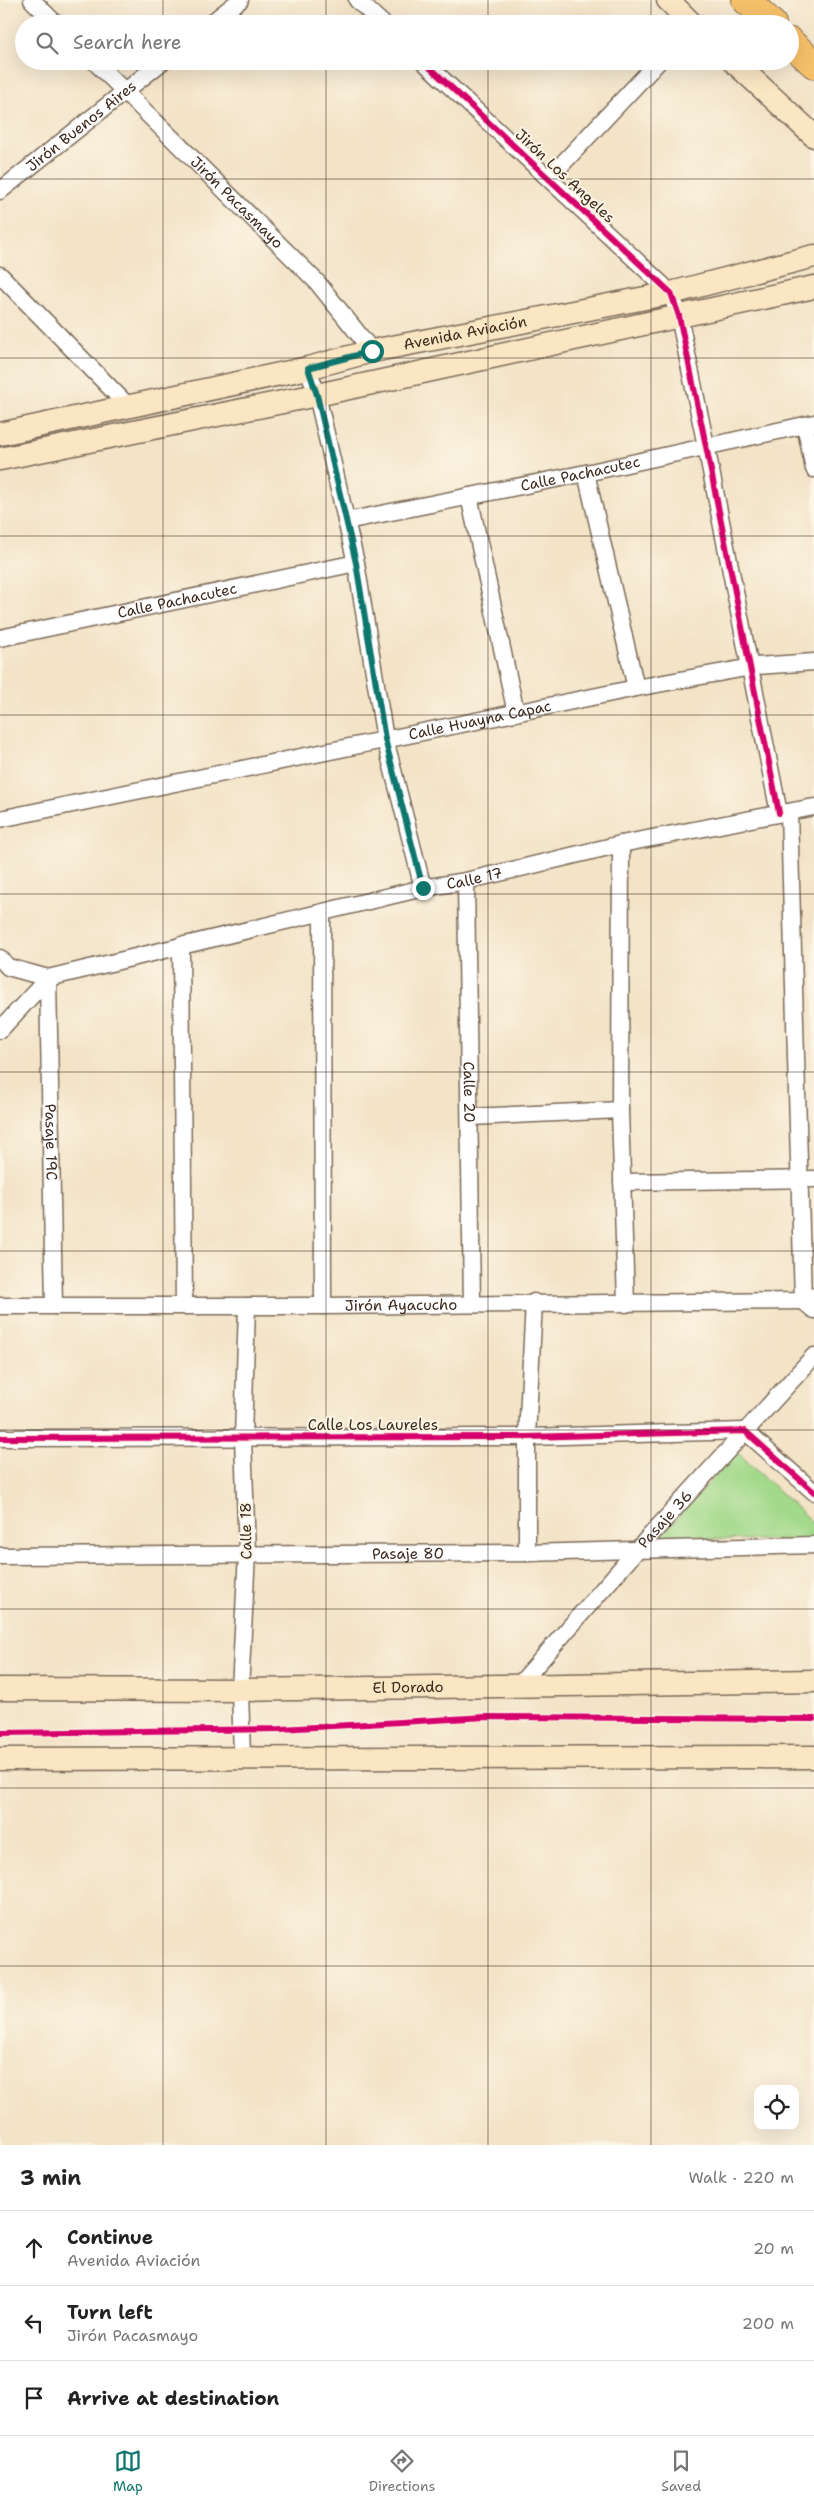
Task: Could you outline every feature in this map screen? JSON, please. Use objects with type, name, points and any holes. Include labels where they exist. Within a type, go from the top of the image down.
[{"type":"highway","points":[[746,0],[762,15]]},
{"type":"highway","points":[[799,50],[814,64]]},
{"type":"main road","points":[[668,0],[683,15]]},
{"type":"main road","points":[[743,70],[814,136]]},
{"type":"main road","name":"Avenida Aviación","points":[[0,434],[308,368],[372,351],[671,293],[814,256]]},
{"type":"main road","name":"Avenida Aviación","points":[[0,459],[317,395],[814,287]]},
{"type":"main road","name":"El Dorado","points":[[0,1689],[240,1690],[814,1681]]},
{"type":"main road","points":[[0,1759],[814,1757]]},
{"type":"street","points":[[32,0],[47,15]]},
{"type":"street","points":[[221,15],[240,0]]},
{"type":"street","points":[[357,0],[373,15]]},
{"type":"street","name":"Jirón Pacasmayo","points":[[103,70],[317,282],[372,351]]},
{"type":"street","name":"Jirón Buenos Aires","points":[[0,191],[152,70]]},
{"type":"street","name":"Jirón Los Angeles","points":[[433,70],[671,293],[679,316],[750,668],[784,812],[807,1179],[810,1302]]},
{"type":"street","points":[[548,178],[650,70]]},
{"type":"street","points":[[0,275],[128,406]]},
{"type":"street","points":[[308,368],[317,395],[356,563],[385,739],[423,888]]},
{"type":"street","points":[[810,424],[814,469]]},
{"type":"street","name":"Calle Pachacutec","points":[[346,521],[586,473],[810,424]]},
{"type":"street","points":[[586,473],[636,688]]},
{"type":"street","points":[[469,496],[516,713]]},
{"type":"street","name":"Calle Pachacutec","points":[[0,638],[356,563]]},
{"type":"street","name":"Calle Huayna Capac","points":[[0,819],[636,688],[750,668],[814,662]]},
{"type":"street","name":"Calle 17","points":[[48,978],[423,888],[466,881],[621,844],[814,807]]},
{"type":"street","points":[[621,844],[620,1110],[626,1304]]},
{"type":"street","name":"Calle 20","points":[[466,881],[471,1117],[472,1303]]},
{"type":"street","points":[[322,913],[323,1306]]},
{"type":"street","points":[[181,945],[184,1306]]},
{"type":"street","points":[[0,958],[8,967],[48,978],[0,1030]]},
{"type":"street","name":"Pasaje 19C","points":[[48,978],[54,1306]]},
{"type":"street","points":[[471,1117],[620,1110]]},
{"type":"street","points":[[622,1182],[807,1179]]},
{"type":"street","points":[[526,1553],[527,1437],[534,1302]]},
{"type":"street","name":"Jirón Ayacucho","points":[[0,1306],[323,1306],[534,1302],[626,1304],[810,1302]]},
{"type":"street","name":"Calle 18","points":[[242,1757],[240,1690],[247,1553],[243,1438],[247,1306]]},
{"type":"street","name":"Pasaje 36","points":[[519,1685],[636,1550],[814,1356]]},
{"type":"street","points":[[745,1431],[814,1492]]},
{"type":"street","name":"Calle Los Laureles","points":[[0,1438],[527,1437],[745,1431]]},
{"type":"street","name":"Pasaje 80","points":[[0,1556],[247,1553],[526,1553],[814,1545]]},
{"type":"green space","points":[[737,1452],[814,1524],[814,1541],[659,1538]]},
{"type":"cycle path","points":[[433,70],[671,293],[679,316],[779,813]]},
{"type":"cycle path","points":[[0,1438],[527,1437],[745,1431],[814,1492]]},
{"type":"cycle path","points":[[0,1733],[281,1729],[486,1717],[814,1719]]},
{"type":"route","points":[[372,351],[308,368],[317,395],[356,563],[385,739],[423,888]]}]
